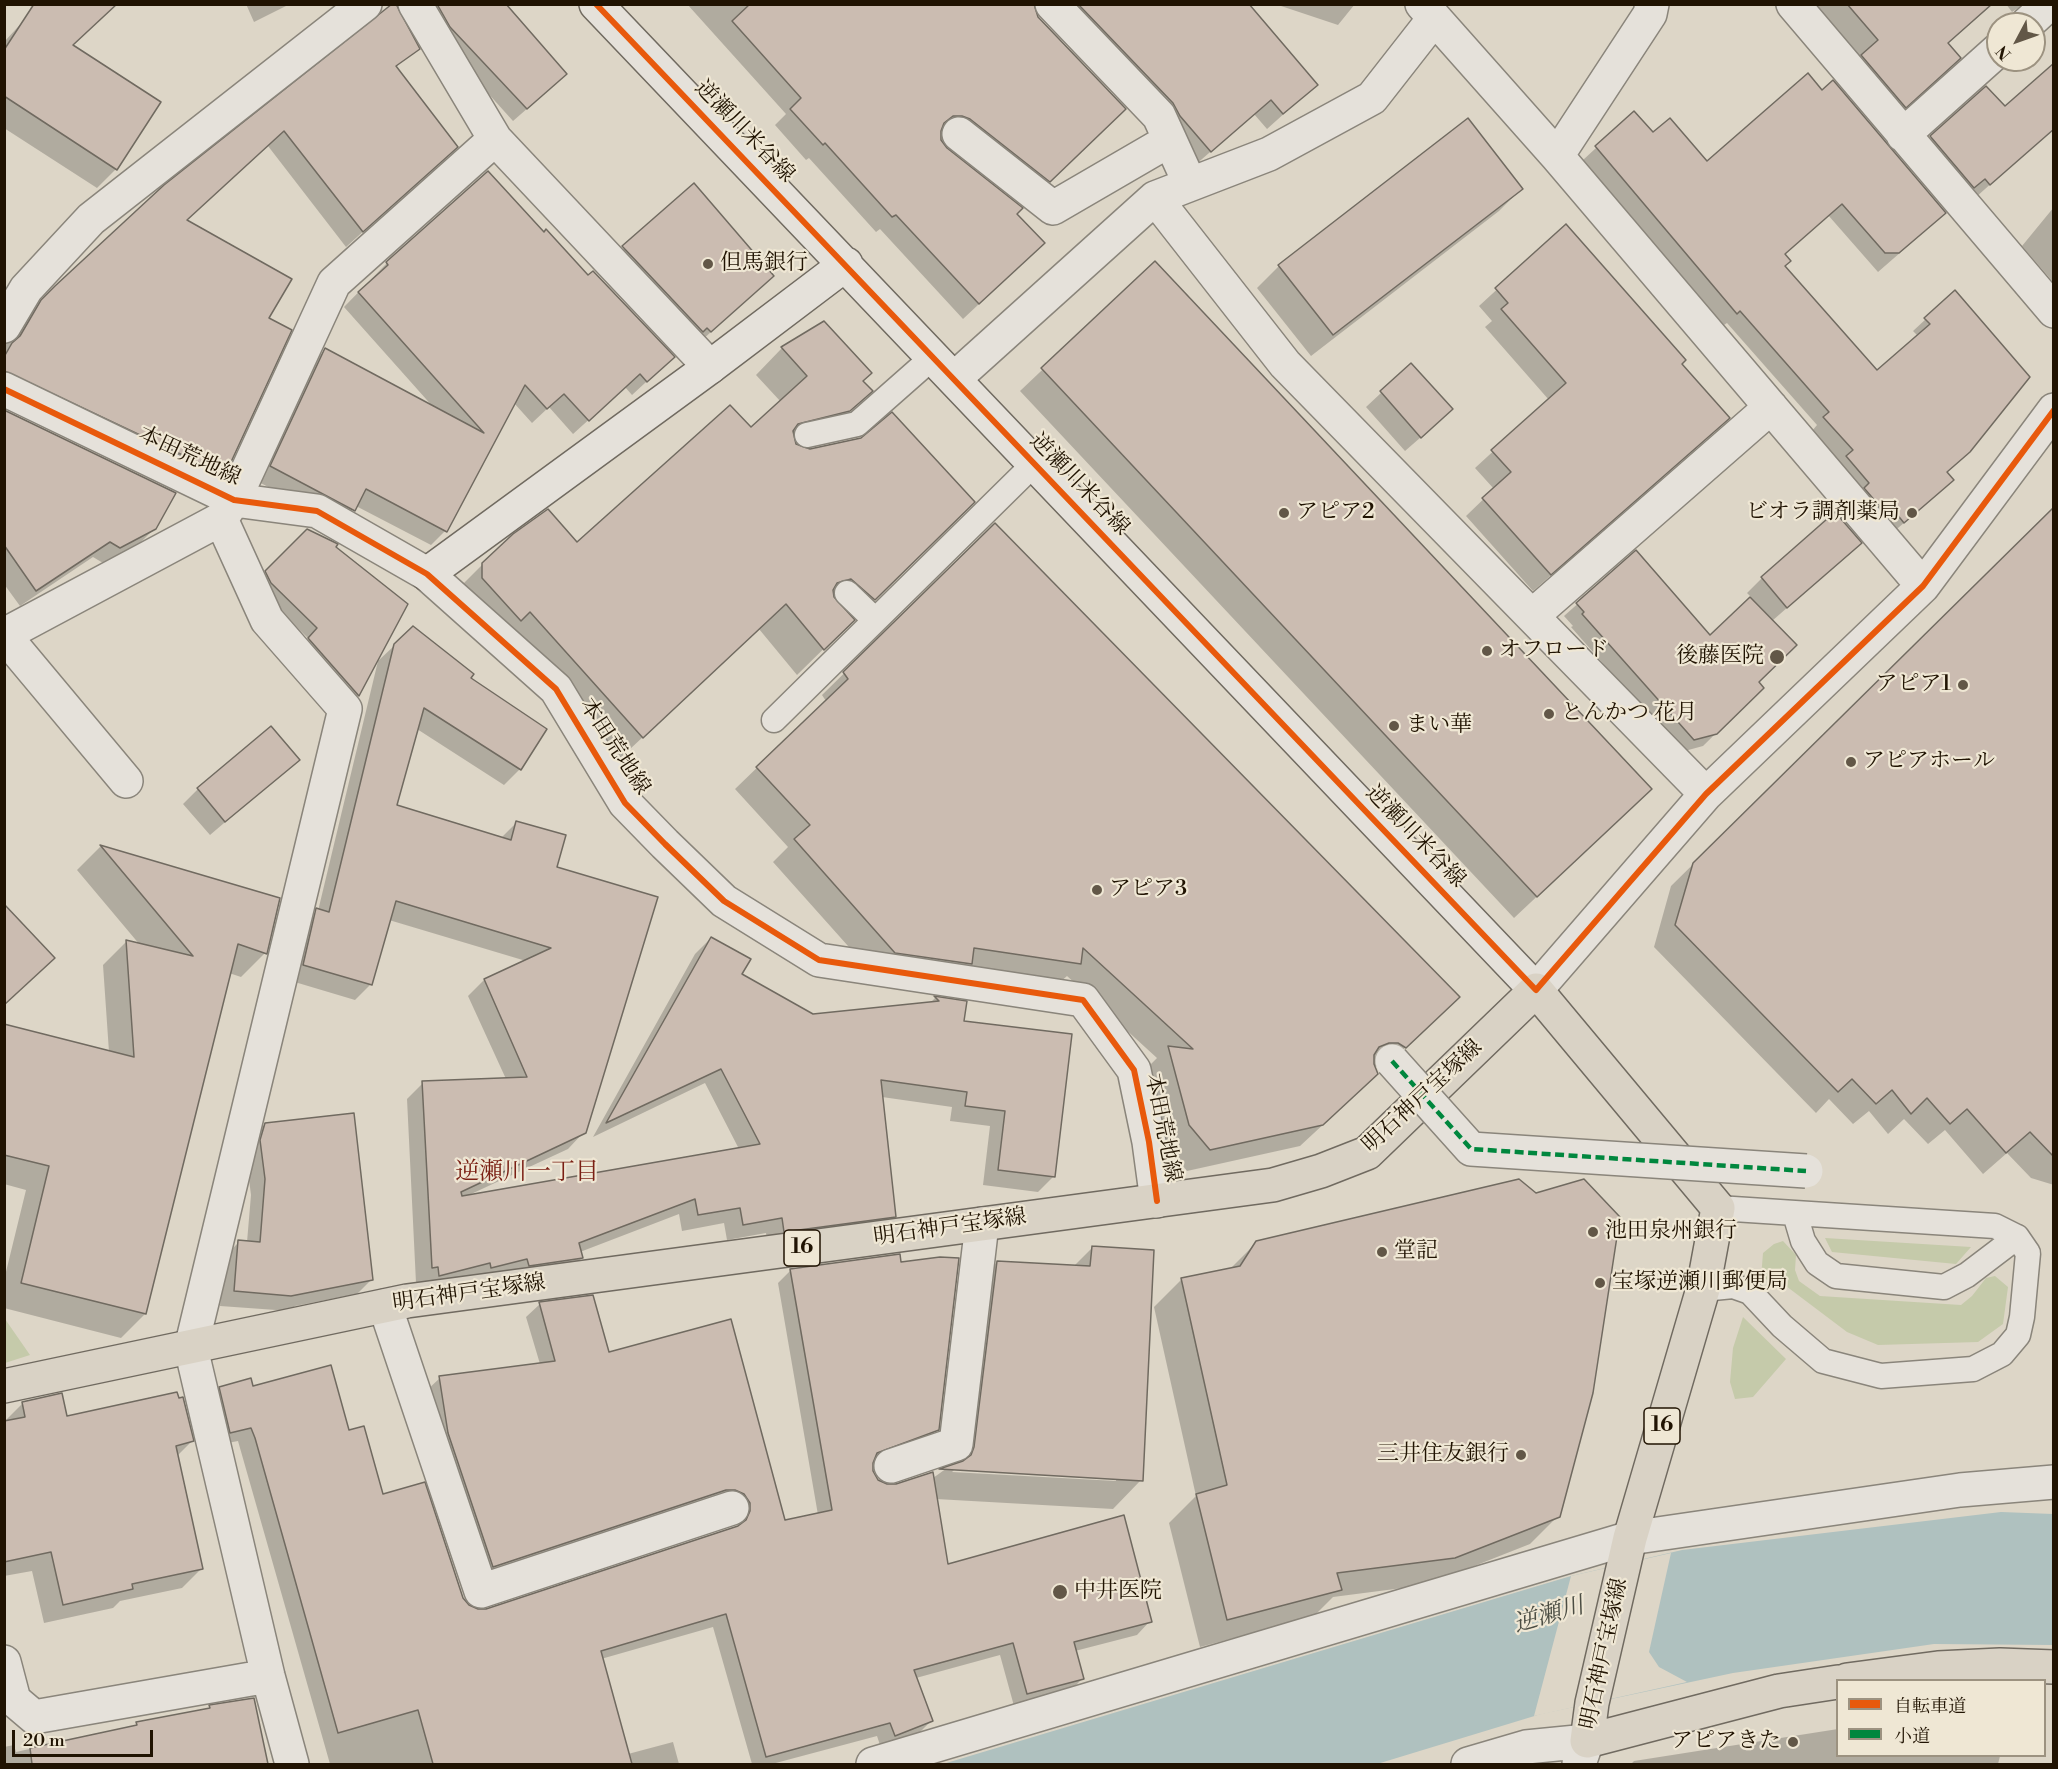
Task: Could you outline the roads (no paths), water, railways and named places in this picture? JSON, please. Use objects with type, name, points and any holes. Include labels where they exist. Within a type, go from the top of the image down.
[{"type":"main road","name":"明石神戸宝塚線","points":[[4,1386],[385,1306],[1273,1185],[1321,1171],[1367,1153],[1536,990]]},
{"type":"main road","points":[[1536,990],[1718,1208]]},
{"type":"main road","name":"明石神戸宝塚線","points":[[1718,1208],[1703,1289],[1627,1551],[1592,1703],[1583,1753],[1779,1691],[1836,1682]]},
{"type":"main road","points":[[1854,1679],[1938,1668],[2000,1665],[2054,1667]]},
{"type":"street","points":[[4,326],[26,290],[91,219],[365,4]]},
{"type":"street","points":[[415,4],[495,139],[710,367]]},
{"type":"street","name":"逆瀬川米谷線","points":[[596,4],[1536,990]]},
{"type":"street","points":[[1052,4],[1159,116],[1190,184]]},
{"type":"street","points":[[1557,156],[1650,14],[1653,4]]},
{"type":"street","points":[[1793,4],[2054,311]]},
{"type":"street","points":[[943,368],[1155,198],[1269,154],[1372,98],[1428,12],[1557,156],[1923,586]]},
{"type":"street","points":[[1904,135],[1986,61]]},
{"type":"street","points":[[959,134],[1053,208],[1170,140]]},
{"type":"street","points":[[126,781],[4,635],[227,509],[334,284],[495,139]]},
{"type":"street","points":[[1155,198],[1285,364],[1706,794]]},
{"type":"street","points":[[427,574],[710,367],[846,264]]},
{"type":"street","name":"本田荒地線","points":[[4,388],[227,509],[317,511],[427,574],[556,689],[625,803],[724,901],[819,960],[1083,1000],[1134,1070],[1149,1142],[1157,1201]]},
{"type":"street","points":[[1532,616],[1771,407]]},
{"type":"street","points":[[1536,990],[1706,794],[1923,586],[2054,410]]},
{"type":"street","points":[[227,509],[267,620],[345,709],[191,1348],[268,1676],[292,1764]]},
{"type":"street","points":[[1392,1061],[1471,1149],[1806,1171]]},
{"type":"street","points":[[891,1466],[956,1444],[982,1224]]},
{"type":"street","points":[[385,1306],[481,1591],[732,1508]]},
{"type":"street","points":[[873,1764],[1627,1551],[1960,1490],[2054,1482]]},
{"type":"street","points":[[4,1662],[14,1700],[34,1717],[268,1676]]},
{"type":"street","points":[[1468,1764],[1526,1748],[1583,1753]]},
{"type":"lane","points":[[807,435],[857,424],[943,368]]},
{"type":"lane","points":[[774,720],[1034,464]]},
{"type":"lane","points":[[847,593],[875,620]]},
{"type":"lane","points":[[1703,1289],[1733,1286],[1750,1292],[1782,1326],[1823,1361],[1881,1376],[1973,1369],[2002,1354],[2018,1335],[2028,1253],[2017,1237],[1995,1226],[1718,1208]]},
{"type":"lane","points":[[1795,1214],[1803,1241],[1817,1263],[1836,1276],[1944,1287],[1967,1275],[2017,1237]]},
{"type":"water","name":"逆瀬川","points":[[2001,1512],[2053,1514],[2053,1645],[1934,1644],[1733,1673],[1541,1714],[1377,1764],[943,1764],[1571,1576],[1682,1550]]},
{"type":"place","name":"但馬銀行","points":[[708,264]]},
{"type":"place","name":"アピア2","points":[[1284,513]]},
{"type":"place","name":"ビオラ調剤薬局","points":[[1912,513]]},
{"type":"place","name":"オフロード","points":[[1487,651]]},
{"type":"place","name":"後藤医院","points":[[1777,657]]},
{"type":"place","name":"アピア1","points":[[1963,685]]},
{"type":"place","name":"とんかつ 花月","points":[[1549,714]]},
{"type":"place","name":"まい華","points":[[1394,726]]},
{"type":"place","name":"アピアホール","points":[[1851,762]]},
{"type":"place","name":"アピア3","points":[[1097,890]]},
{"type":"place","name":"池田泉州銀行","points":[[1593,1232]]},
{"type":"place","name":"堂記","points":[[1382,1252]]},
{"type":"place","name":"宝塚逆瀬川郵便局","points":[[1600,1283]]},
{"type":"place","name":"三井住友銀行","points":[[1521,1455]]},
{"type":"place","name":"中井医院","points":[[1060,1592]]},
{"type":"place","name":"アピアきた","points":[[1793,1742]]},
{"type":"district","name":"逆瀬川一丁目","points":[[527,1173]]}]
